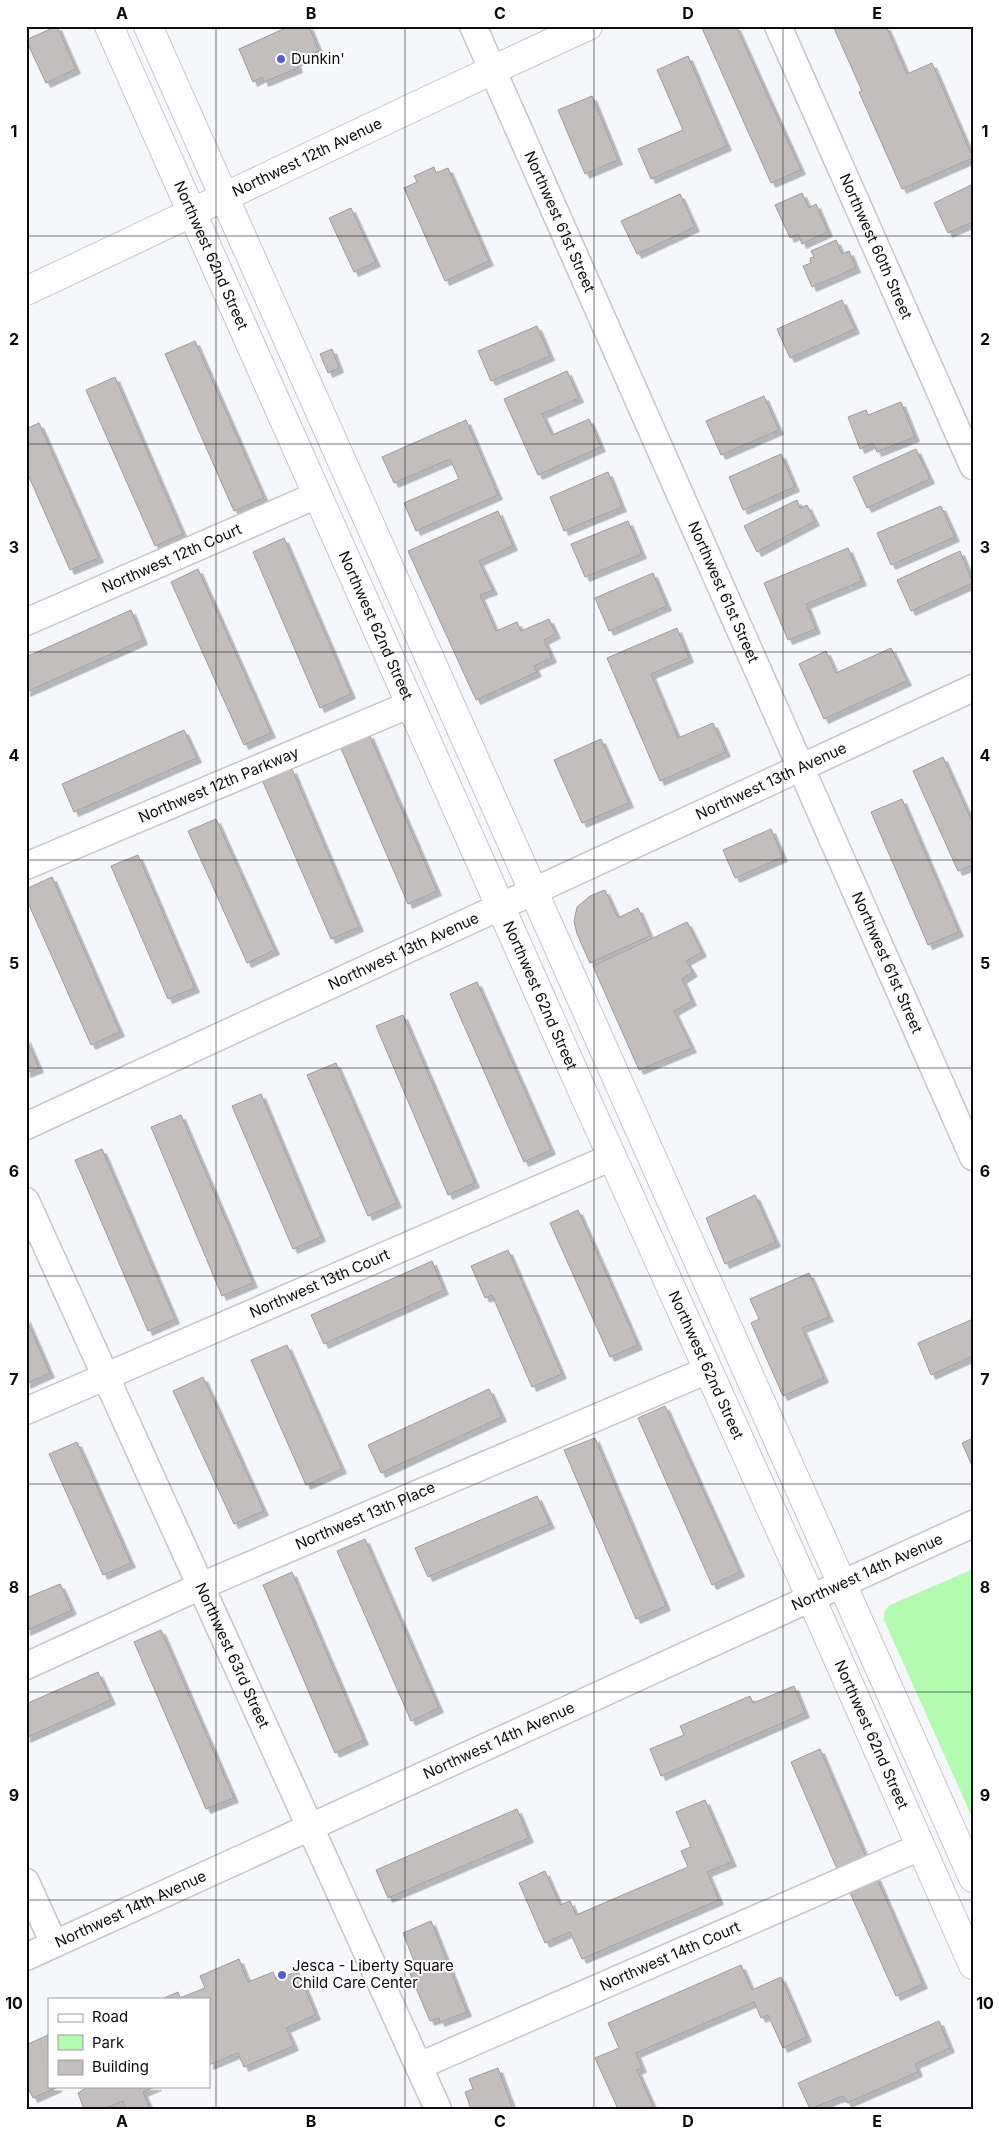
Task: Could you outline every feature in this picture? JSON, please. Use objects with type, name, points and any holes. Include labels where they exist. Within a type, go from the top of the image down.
[{"type":"main road","name":"Northwest 62nd Street","points":[[109,26],[973,1965]]},
{"type":"main road","points":[[148,26],[973,1878]]},
{"type":"main road","name":"Northwest 12th Avenue","points":[[26,291],[224,199],[493,69],[588,26]]},
{"type":"street","name":"Northwest 61st Street","points":[[473,26],[973,1157]]},
{"type":"street","name":"Northwest 60th Street","points":[[778,26],[973,466]]},
{"type":"street","name":"Northwest 12th Court","points":[[26,622],[317,495]]},
{"type":"street","name":"Northwest 13th Avenue","points":[[26,1126],[502,907],[532,890],[973,688]]},
{"type":"street","name":"Northwest 12th Parkway","points":[[26,866],[411,704]]},
{"type":"street","name":"Northwest 13th Court","points":[[26,1411],[612,1157]]},
{"type":"street","name":"Northwest 63rd Street","points":[[26,1201],[438,2109]]},
{"type":"street","name":"Northwest 13th Place","points":[[26,1666],[201,1586],[708,1370]]},
{"type":"street","name":"Northwest 14th Avenue","points":[[26,1957],[973,1524]]},
{"type":"street","name":"Northwest 14th Court","points":[[419,2066],[920,1847]]},
{"type":"street","points":[[26,1882],[54,1944]]},
{"type":"green space","points":[[973,1569],[973,1819],[884,1620],[885,1612],[890,1605]]},
{"type":"building","points":[[57,26],[76,69],[46,83],[26,40]]},
{"type":"building","points":[[290,26],[309,26],[319,51],[296,62],[298,68],[264,82],[262,77],[253,82],[239,49]]},
{"type":"building","points":[[701,26],[736,26],[801,170],[771,183]]},
{"type":"building","points":[[833,26],[886,26],[907,74],[932,63],[973,158],[902,189],[859,92],[862,91]]},
{"type":"building","points":[[688,56],[727,146],[651,179],[638,149],[683,130],[657,70]]},
{"type":"building","points":[[592,96],[618,160],[585,174],[558,110]]},
{"type":"building","points":[[434,167],[436,173],[448,168],[489,261],[445,281],[404,188],[417,182],[414,176]]},
{"type":"building","points":[[973,184],[973,222],[948,233],[934,203]]},
{"type":"building","points":[[802,193],[809,208],[816,204],[828,232],[802,244],[798,234],[790,238],[775,205]]},
{"type":"building","points":[[680,194],[695,227],[637,254],[621,221]]},
{"type":"building","points":[[351,208],[376,262],[354,272],[329,218]]},
{"type":"building","points":[[836,240],[842,254],[849,251],[856,268],[812,287],[803,266],[811,263],[810,258],[814,257],[811,251]]},
{"type":"building","points":[[842,300],[855,329],[790,358],[777,329]]},
{"type":"building","points":[[537,326],[550,356],[491,381],[478,351]]},
{"type":"building","points":[[195,341],[264,498],[234,511],[165,354]]},
{"type":"building","points":[[332,349],[339,368],[328,373],[320,354]]},
{"type":"building","points":[[567,371],[579,398],[542,414],[552,435],[589,419],[601,447],[538,475],[504,399]]},
{"type":"building","points":[[115,377],[183,534],[155,546],[86,390]]},
{"type":"building","points":[[764,396],[779,430],[721,455],[706,421]]},
{"type":"building","points":[[901,402],[915,437],[877,452],[873,443],[860,449],[848,417],[866,410],[868,415]]},
{"type":"building","points":[[466,420],[498,495],[416,531],[404,503],[459,479],[450,459],[394,483],[382,457]]},
{"type":"building","points":[[39,423],[99,558],[70,570],[26,470],[26,429]]},
{"type":"building","points":[[916,449],[930,479],[867,508],[853,477]]},
{"type":"building","points":[[781,454],[795,487],[743,510],[729,477]]},
{"type":"building","points":[[608,472],[622,507],[564,531],[550,497]]},
{"type":"building","points":[[797,500],[800,508],[807,505],[815,521],[757,552],[744,526]]},
{"type":"building","points":[[941,506],[955,537],[891,565],[877,533]]},
{"type":"building","points":[[498,511],[513,546],[479,561],[493,590],[480,595],[496,631],[517,622],[521,631],[549,619],[556,634],[544,640],[552,658],[534,666],[537,672],[476,700],[408,551]]},
{"type":"building","points":[[628,521],[642,554],[585,577],[571,544]]},
{"type":"building","points":[[284,538],[351,694],[320,708],[253,552]]},
{"type":"building","points":[[848,548],[862,581],[806,604],[816,629],[788,640],[764,583]]},
{"type":"building","points":[[960,551],[973,583],[911,611],[897,580]]},
{"type":"building","points":[[198,569],[271,733],[244,745],[171,582]]},
{"type":"building","points":[[653,573],[667,606],[609,631],[595,598]]},
{"type":"building","points":[[131,610],[143,640],[26,692],[26,657]]},
{"type":"building","points":[[677,628],[689,658],[651,674],[678,738],[713,723],[726,752],[660,781],[607,658]]},
{"type":"building","points":[[891,648],[907,681],[824,719],[799,664],[826,651],[836,673]]},
{"type":"building","points":[[184,730],[197,758],[74,812],[62,784]]},
{"type":"building","points":[[369,734],[437,891],[408,904],[340,746]]},
{"type":"building","points":[[601,739],[629,803],[582,823],[554,760]]},
{"type":"building","points":[[943,757],[973,824],[973,865],[958,871],[913,771]]},
{"type":"building","points":[[292,769],[359,927],[331,939],[263,782]]},
{"type":"building","points":[[902,799],[959,932],[928,945],[871,812]]},
{"type":"building","points":[[216,819],[275,950],[247,963],[188,831]]},
{"type":"building","points":[[771,829],[783,857],[735,878],[723,850]]},
{"type":"building","points":[[138,855],[195,988],[168,999],[111,866]]},
{"type":"building","points":[[52,877],[120,1032],[91,1045],[26,898],[26,889]]},
{"type":"building","points":[[605,890],[618,918],[638,908],[650,936],[590,963],[577,934],[574,921],[577,907],[590,896]]},
{"type":"building","points":[[687,922],[702,952],[686,961],[693,972],[682,979],[692,1001],[674,1011],[692,1048],[639,1070],[593,966]]},
{"type":"building","points":[[477,982],[551,1150],[524,1162],[450,994]]},
{"type":"building","points":[[403,1015],[475,1183],[448,1195],[376,1026]]},
{"type":"building","points":[[26,1038],[39,1068],[26,1073]]},
{"type":"building","points":[[336,1063],[397,1203],[368,1216],[307,1075]]},
{"type":"building","points":[[261,1094],[321,1237],[293,1249],[232,1106]]},
{"type":"building","points":[[181,1115],[253,1283],[222,1296],[151,1127]]},
{"type":"building","points":[[102,1149],[175,1319],[148,1331],[75,1160]]},
{"type":"building","points":[[755,1195],[776,1242],[725,1264],[706,1218]]},
{"type":"building","points":[[578,1210],[638,1345],[610,1357],[550,1223]]},
{"type":"building","points":[[508,1250],[562,1374],[532,1387],[492,1295],[485,1298],[471,1266]]},
{"type":"building","points":[[432,1261],[444,1290],[324,1344],[311,1315]]},
{"type":"building","points":[[809,1273],[829,1317],[802,1328],[824,1378],[783,1396],[751,1323],[759,1319],[750,1299]]},
{"type":"building","points":[[26,1318],[50,1373],[26,1384]]},
{"type":"building","points":[[973,1319],[973,1356],[931,1375],[918,1343]]},
{"type":"building","points":[[287,1345],[342,1469],[306,1485],[251,1360]]},
{"type":"building","points":[[203,1377],[264,1511],[234,1524],[173,1391]]},
{"type":"building","points":[[489,1389],[502,1417],[381,1473],[368,1445]]},
{"type":"building","points":[[665,1406],[740,1572],[712,1585],[638,1418]]},
{"type":"building","points":[[595,1438],[666,1606],[636,1619],[564,1450]]},
{"type":"building","points":[[973,1438],[973,1468],[962,1443]]},
{"type":"building","points":[[77,1442],[131,1563],[103,1575],[49,1454]]},
{"type":"building","points":[[537,1496],[550,1524],[428,1577],[415,1548]]},
{"type":"building","points":[[365,1539],[439,1708],[411,1721],[337,1551]]},
{"type":"building","points":[[292,1572],[364,1740],[335,1753],[263,1585]]},
{"type":"building","points":[[60,1584],[72,1610],[26,1631],[26,1598]]},
{"type":"building","points":[[161,1630],[234,1798],[206,1809],[134,1642]]},
{"type":"building","points":[[98,1672],[111,1700],[26,1738],[26,1704]]},
{"type":"building","points":[[794,1686],[805,1713],[661,1776],[650,1749],[684,1735],[680,1726],[750,1696],[753,1703]]},
{"type":"building","points":[[820,1749],[866,1857],[837,1869],[791,1762]]},
{"type":"building","points":[[705,1800],[732,1862],[707,1872],[719,1900],[582,1959],[570,1932],[545,1943],[519,1883],[545,1871],[560,1905],[570,1901],[576,1915],[688,1867],[681,1851],[691,1847],[676,1812]]},
{"type":"building","points":[[517,1809],[529,1838],[388,1898],[376,1870]]},
{"type":"building","points":[[876,1876],[923,1984],[896,1996],[848,1888]]},
{"type":"building","points":[[431,1921],[467,2012],[440,2022],[439,2018],[430,2021],[410,1974],[418,1971],[403,1933]]},
{"type":"building","points":[[239,1959],[248,1982],[273,1972],[276,1980],[298,1971],[316,2015],[286,2028],[294,2046],[244,2067],[238,2053],[210,2065],[210,1998],[180,1998],[205,1988],[200,1976]]},
{"type":"building","points":[[741,1965],[752,1990],[781,1977],[807,2037],[783,2048],[768,2015],[761,2018],[754,2002],[636,2053],[642,2068],[637,2070],[653,2106],[646,2109],[618,2109],[595,2058],[619,2048],[608,2023]]},
{"type":"building","points":[[178,1992],[180,1998],[164,1998]]},
{"type":"building","points":[[939,2021],[950,2048],[915,2064],[918,2072],[847,2103],[843,2096],[810,2109],[798,2083]]},
{"type":"building","points":[[48,2035],[48,2088],[56,2088],[33,2098],[26,2084],[26,2045]]},
{"type":"building","points":[[498,2068],[513,2109],[471,2109],[465,2092],[473,2089],[469,2079]]},
{"type":"building","points":[[86,2088],[152,2088],[143,2092],[150,2108],[148,2109],[126,2109],[123,2101],[104,2109],[84,2109],[78,2093]]},
{"type":"place","name":"Dunkin'","points":[[281,59]]},
{"type":"place","name":"Jesca - Liberty Square Child Care Center","points":[[282,1975]]}]
